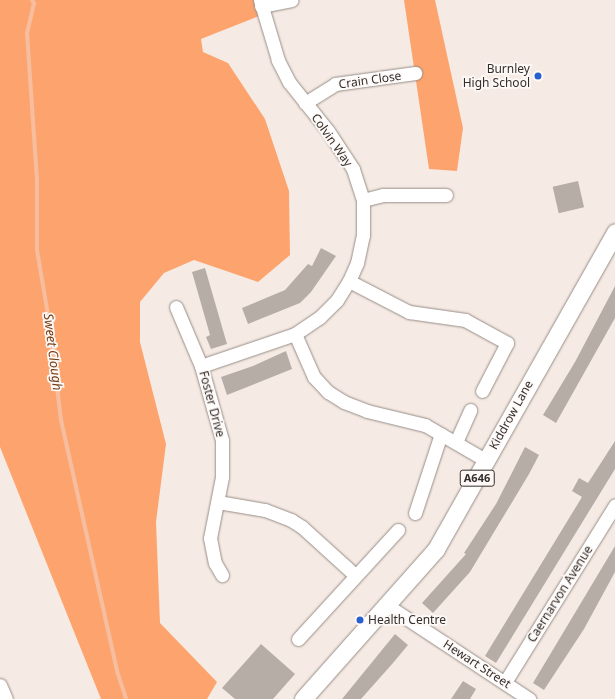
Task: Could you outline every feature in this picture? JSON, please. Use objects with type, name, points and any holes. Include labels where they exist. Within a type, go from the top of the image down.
[{"type":"main road","name":"Kiddrow Lane","points":[[303,699],[385,604],[436,549],[615,232]]},
{"type":"street","points":[[260,3],[291,0]]},
{"type":"street","name":"Colvin Way","points":[[201,366],[295,334],[320,317],[337,300],[349,281],[356,263],[362,235],[363,200],[353,170],[344,152],[290,82],[278,60],[260,3]]},
{"type":"street","name":"Crain Close","points":[[305,103],[335,84],[415,73]]},
{"type":"street","points":[[363,200],[383,195],[446,195]]},
{"type":"street","points":[[349,281],[410,312],[465,320],[507,344],[482,391]]},
{"type":"street","name":"Foster Drive","points":[[176,307],[201,366],[222,440],[218,502],[210,538],[215,563],[222,575]]},
{"type":"street","points":[[295,334],[314,377],[328,392],[344,402],[367,410],[411,420],[442,434],[487,461]]},
{"type":"street","points":[[456,442],[470,410]]},
{"type":"street","points":[[415,512],[442,434]]},
{"type":"street","points":[[218,502],[265,510],[291,520],[302,527],[355,574]]},
{"type":"street","name":"Caernarvon Avenue","points":[[504,682],[615,505]]},
{"type":"street","points":[[298,639],[355,574],[398,530]]},
{"type":"street","name":"Hewart Street","points":[[385,604],[529,699]]},
{"type":"street","points":[[0,685],[6,699]]},
{"type":"shaded area","points":[[0,0],[256,0],[259,16],[201,39],[203,52],[228,63],[265,119],[289,191],[290,255],[258,282],[194,260],[164,273],[140,302],[140,342],[166,444],[156,522],[160,623],[217,682],[207,699],[101,699],[0,447]]},
{"type":"shaded area","points":[[404,0],[435,0],[463,128],[457,171],[429,169]]},
{"type":"building","points":[[578,181],[584,207],[559,213],[553,187]]},
{"type":"building","points":[[321,248],[336,256],[311,292],[300,303],[248,324],[242,308],[285,290],[308,264],[312,266]]},
{"type":"building","points":[[205,268],[227,344],[211,349],[206,337],[210,335],[192,272]]},
{"type":"building","points":[[615,286],[615,318],[556,423],[543,415],[575,362]]},
{"type":"building","points":[[286,351],[292,369],[227,395],[221,377],[253,366]]},
{"type":"building","points":[[615,441],[615,469],[496,663],[485,656],[582,497],[572,491],[579,478],[588,483]]},
{"type":"building","points":[[525,447],[539,455],[529,474],[470,572],[433,613],[422,603],[466,554],[464,553],[496,504]]},
{"type":"building","points":[[615,546],[615,572],[584,629],[544,690],[533,683]]},
{"type":"building","points":[[395,634],[408,645],[361,699],[342,699]]},
{"type":"building","points":[[261,644],[295,674],[273,699],[235,699],[222,688]]},
{"type":"building","points":[[463,681],[476,689],[470,699],[451,699]]},
{"type":"waterway","name":"Sweet Clough","points":[[32,0],[34,3],[27,33],[37,178],[37,250],[49,321],[61,420],[118,674],[126,699]]},
{"type":"place","name":"Burnley High School","points":[[538,76]]},
{"type":"place","name":"Health Centre","points":[[360,620]]}]
